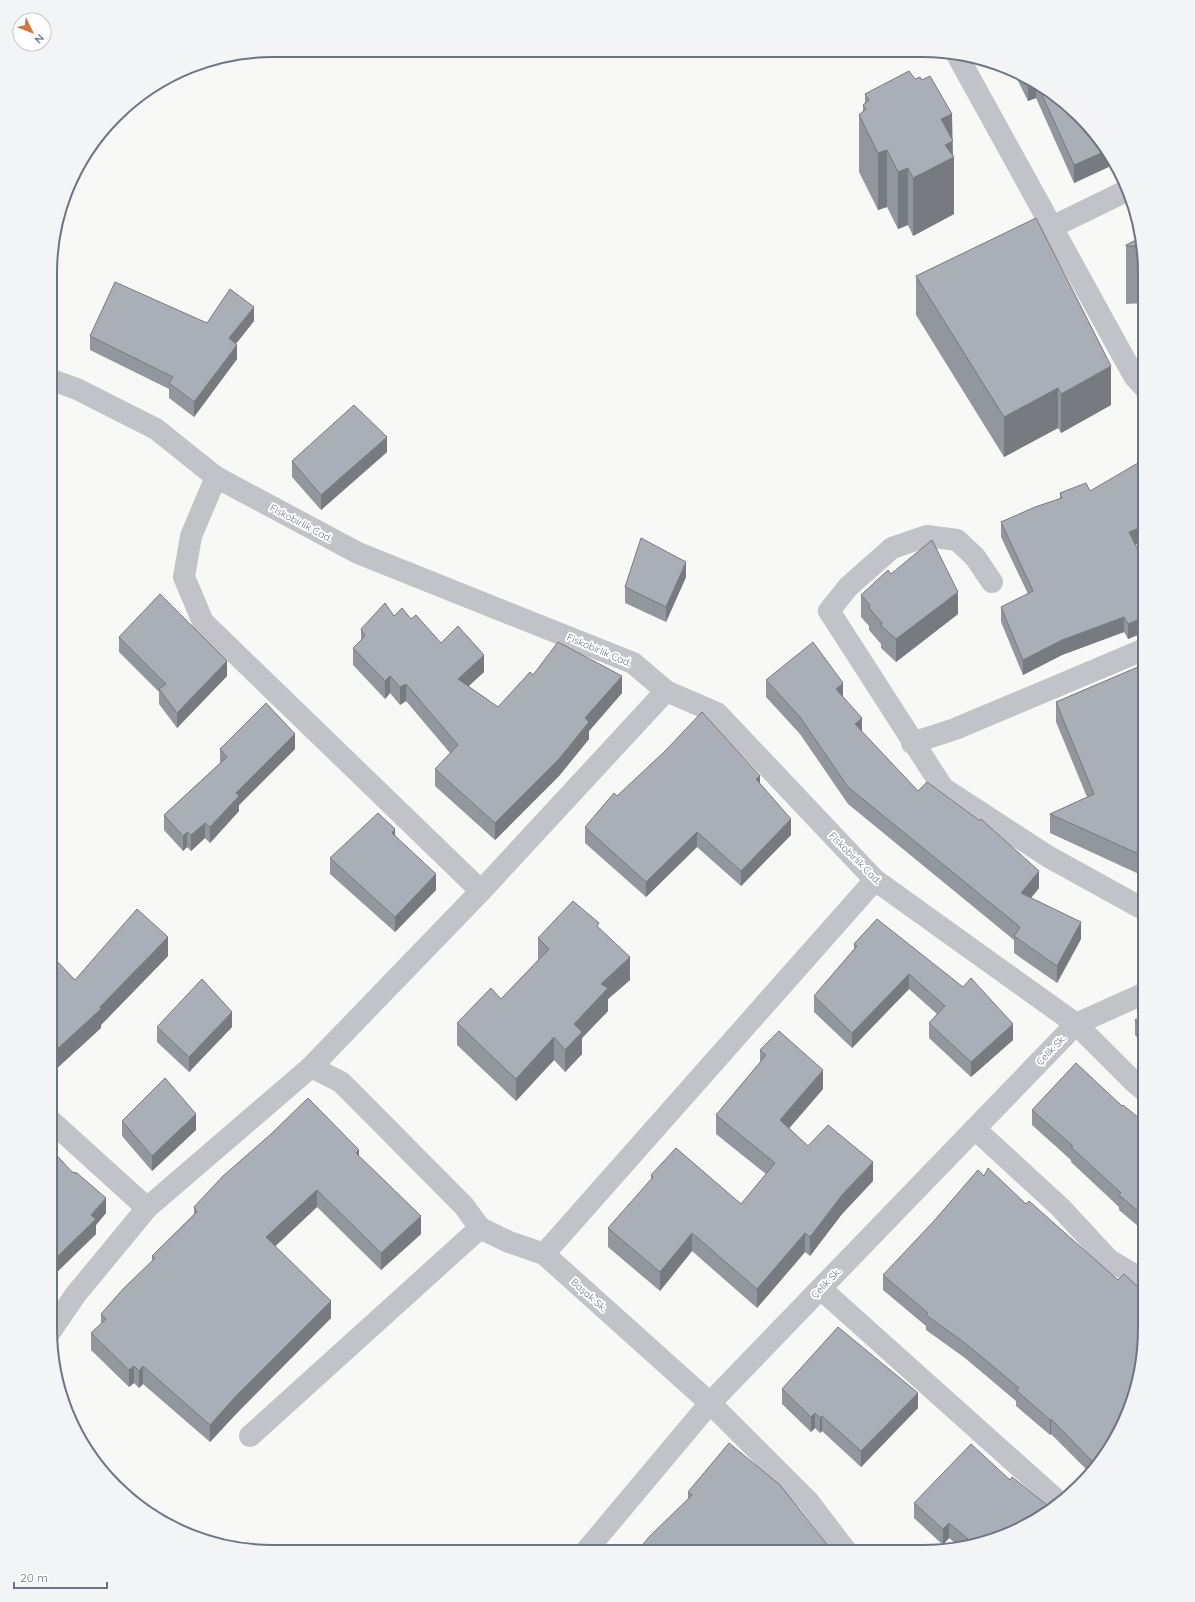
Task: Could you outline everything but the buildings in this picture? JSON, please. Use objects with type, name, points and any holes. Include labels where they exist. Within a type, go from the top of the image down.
[{"type":"street","points":[[960,60],[1134,376],[1138,380]]},
{"type":"street","points":[[1052,227],[1123,192]]},
{"type":"street","name":"Fiskobirlik Cad.","points":[[57,382],[78,389],[156,429],[216,477],[358,553],[633,663],[666,691],[717,713],[875,880],[1076,1024],[1138,1086]]},
{"type":"street","points":[[216,477],[191,536],[184,577],[203,622],[481,891]]},
{"type":"street","points":[[992,582],[975,557],[957,540],[927,536],[892,548],[848,587],[829,611],[912,743],[943,788],[1049,857],[1138,906]]},
{"type":"street","points":[[912,743],[955,728],[1138,653]]},
{"type":"street","points":[[57,1322],[76,1294],[147,1208],[311,1067],[481,891],[666,691]]},
{"type":"street","points":[[544,1254],[875,880]]},
{"type":"street","points":[[1076,1024],[1138,995]]},
{"type":"street","name":"Çelik Sk.","points":[[591,1545],[710,1403],[1076,1024]]},
{"type":"street","name":"Başak Sk.","points":[[311,1067],[341,1082],[464,1206],[480,1228],[509,1242],[544,1254],[710,1403],[808,1501],[842,1545]]},
{"type":"street","points":[[57,1126],[147,1208]]},
{"type":"street","points":[[975,1129],[1060,1207],[1109,1260],[1138,1277]]},
{"type":"street","points":[[250,1436],[480,1228]]},
{"type":"street","points":[[820,1289],[1055,1498]]}]
